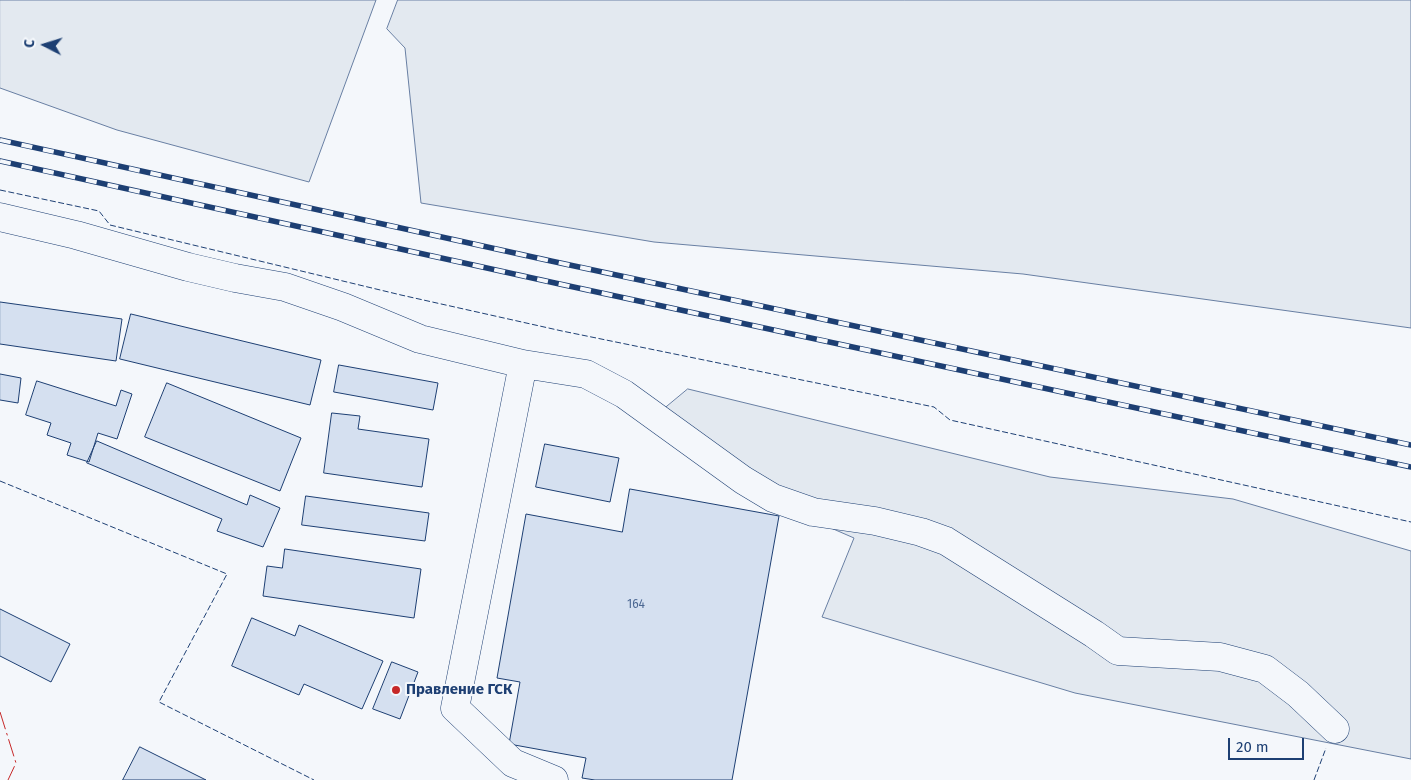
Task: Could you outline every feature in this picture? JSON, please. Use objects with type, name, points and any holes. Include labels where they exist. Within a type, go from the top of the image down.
[{"type":"lane","points":[[0,217],[76,235],[188,267],[286,287],[343,307],[420,339],[523,364],[586,374],[624,394],[743,480],[773,498],[813,512],[921,532],[946,541],[1046,603],[1118,651],[1220,657],[1265,669],[1298,694],[1335,729]]},
{"type":"lane","points":[[523,364],[454,708],[512,763],[554,780]]},
{"type":"shaded area","points":[[0,0],[376,0],[309,182],[117,130],[0,88]]},
{"type":"shaded area","points":[[398,0],[1411,0],[1411,328],[1023,274],[654,242],[421,203],[405,48],[387,29]]},
{"type":"shaded area","points":[[688,389],[1050,477],[1233,499],[1411,551],[1411,759],[1075,693],[822,617],[854,538],[739,488],[658,414]]},
{"type":"building","points":[[0,302],[122,319],[116,361],[0,344]]},
{"type":"building","points":[[131,314],[321,360],[310,405],[120,359]]},
{"type":"building","points":[[339,365],[438,383],[433,410],[334,392]]},
{"type":"building","points":[[0,374],[21,378],[18,403],[0,400]]},
{"type":"building","points":[[37,381],[116,406],[121,390],[132,394],[117,439],[98,433],[89,462],[67,455],[71,443],[47,435],[51,423],[26,415]]},
{"type":"building","points":[[167,383],[301,438],[280,491],[145,437]]},
{"type":"building","points":[[332,413],[360,416],[358,429],[429,439],[422,487],[324,473]]},
{"type":"building","points":[[97,441],[247,505],[250,495],[280,508],[263,547],[217,531],[222,519],[87,463]]},
{"type":"building","points":[[545,444],[619,458],[610,502],[536,487]]},
{"type":"building","points":[[630,489],[779,516],[732,780],[595,780],[582,778],[586,758],[509,744],[520,682],[497,678],[526,514],[622,532]]},
{"type":"building","points":[[306,496],[429,513],[425,541],[302,525]]},
{"type":"building","points":[[285,549],[421,569],[414,618],[263,596],[267,566],[282,568]]},
{"type":"building","points":[[0,609],[70,644],[51,682],[0,656]]},
{"type":"building","points":[[252,618],[295,636],[299,625],[383,661],[362,709],[304,684],[299,695],[232,666]]},
{"type":"building","name":"Правление ГСК","points":[[392,662],[418,672],[400,719],[373,709]]},
{"type":"building","points":[[140,747],[206,780],[123,780]]},
{"type":"railway","points":[[0,140],[551,261],[1411,445]]},
{"type":"railway","points":[[0,161],[555,283],[1411,467]]},
{"type":"fence","points":[[0,190],[99,211],[110,225],[401,295],[562,331],[934,407],[950,420],[1411,522]]},
{"type":"fence","points":[[0,481],[227,574],[159,702],[314,780]]},
{"type":"fence","points":[[1314,780],[1326,748]]},
{"type":"power","points":[[0,712],[16,763],[8,780]]},
{"type":"place","name":"Правление ГСК","points":[[396,690]]}]
